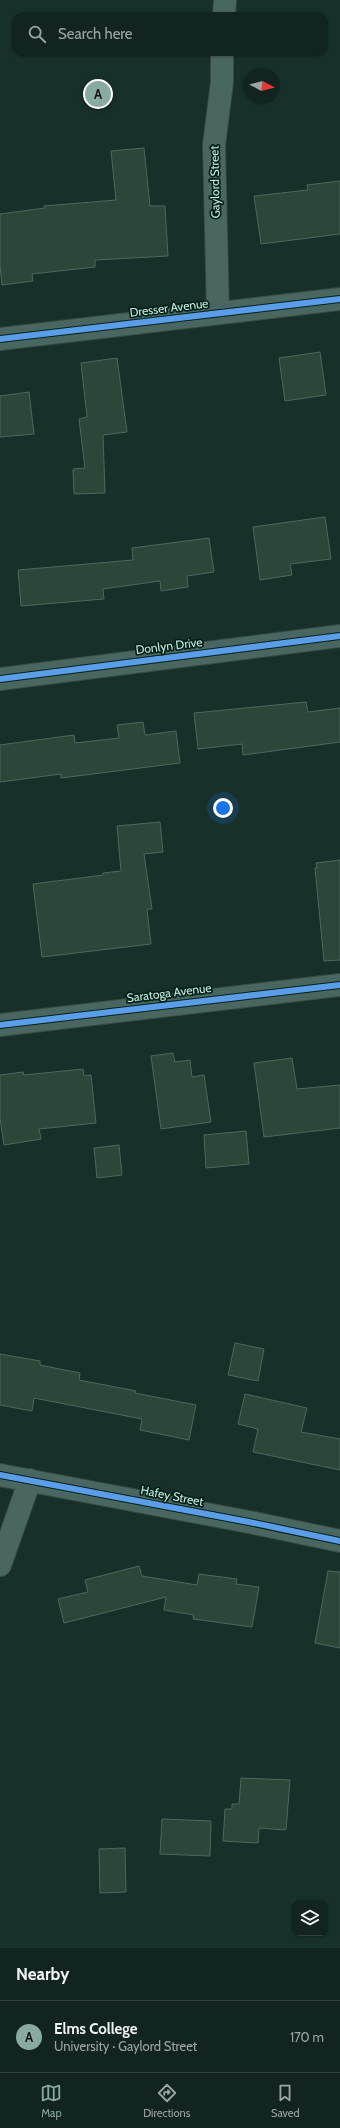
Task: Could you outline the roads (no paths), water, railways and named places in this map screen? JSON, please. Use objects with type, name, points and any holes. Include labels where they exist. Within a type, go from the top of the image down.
[{"type":"street","points":[[224,12],[225,0]]},
{"type":"street","name":"Gaylord Street","points":[[218,313],[214,145],[222,82],[222,56]]},
{"type":"street","name":"Dresser Avenue","points":[[0,338],[340,299]]},
{"type":"street","name":"Donlyn Drive","points":[[0,679],[340,636]]},
{"type":"street","name":"Saratoga Avenue","points":[[0,1025],[340,985]]},
{"type":"street","name":"Hafey Street","points":[[0,1475],[249,1522],[340,1541]]},
{"type":"street","points":[[0,1565],[30,1480]]},
{"type":"place","name":"Elms College","points":[[98,94]]}]
